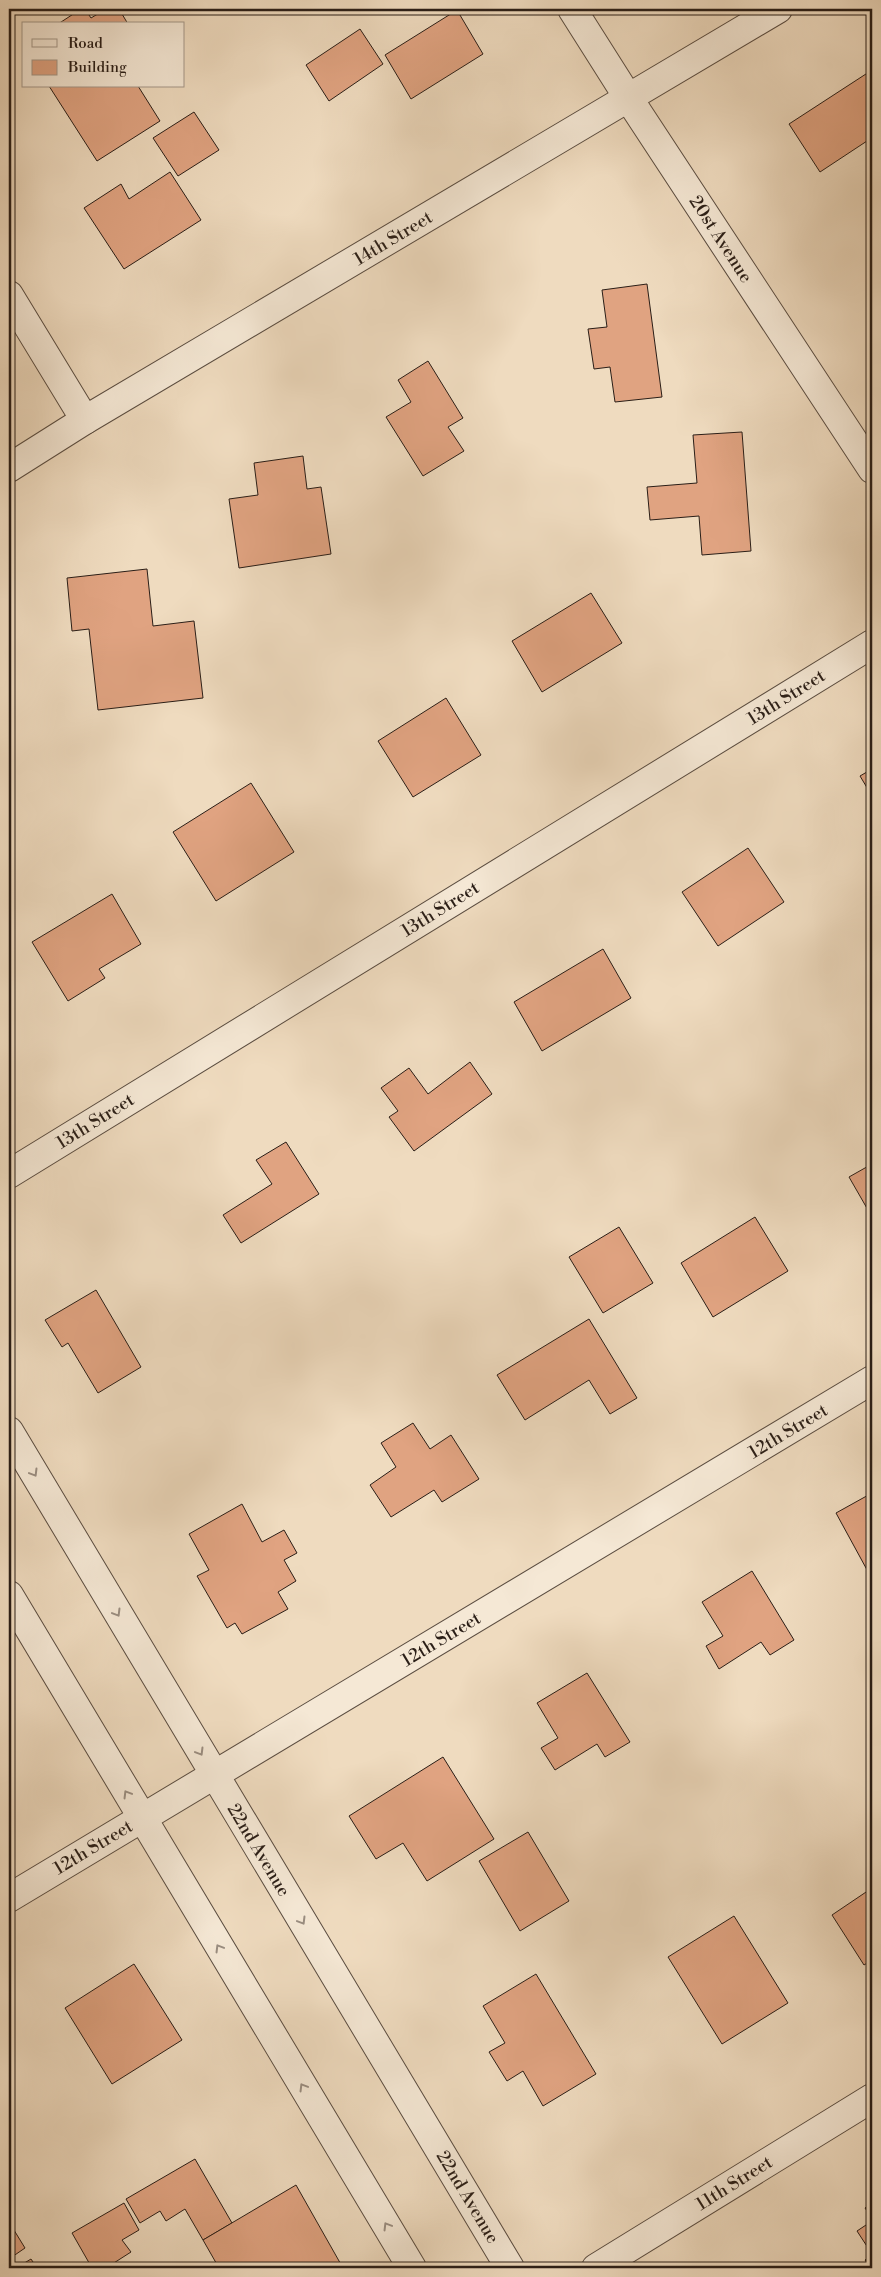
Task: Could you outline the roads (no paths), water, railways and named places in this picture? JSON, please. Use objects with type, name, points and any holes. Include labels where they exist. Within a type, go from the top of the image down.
[{"type":"street","name":"20st Avenue","points":[[572,9],[872,469]]},
{"type":"street","name":"14th Street","points":[[9,468],[85,420],[778,9]]},
{"type":"street","points":[[9,296],[85,420]]},
{"type":"street","name":"13th Street","points":[[9,1174],[872,644]]},
{"type":"street","name":"12th Street","points":[[9,1898],[872,1380]]},
{"type":"street","name":"22nd Avenue","points":[[9,1431],[510,2268]]},
{"type":"street","points":[[9,1595],[412,2268]]},
{"type":"street","name":"11th Street","points":[[596,2268],[872,2098]]}]
